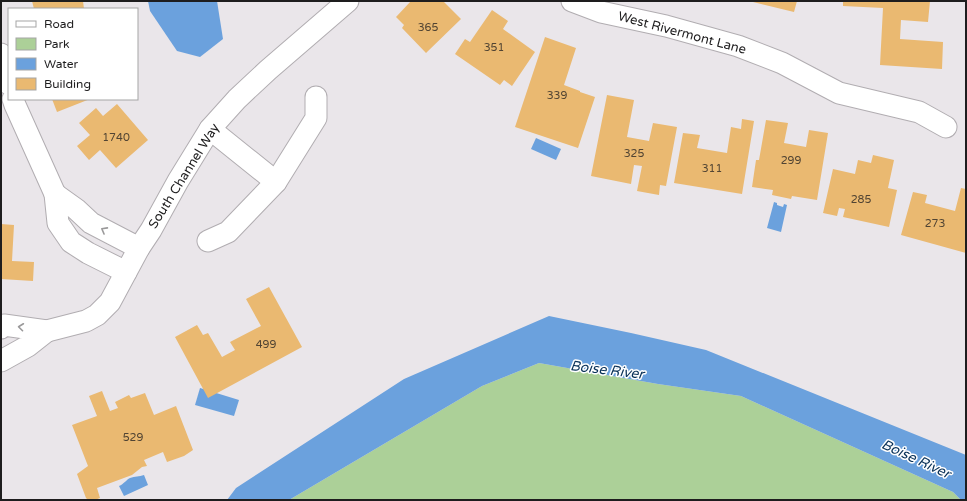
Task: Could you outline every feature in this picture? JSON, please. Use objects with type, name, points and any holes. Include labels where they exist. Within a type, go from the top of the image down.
[{"type":"street","name":"South Channel Way","points":[[1,328],[4,325],[47,331],[86,321],[97,315],[110,302],[139,248],[210,129],[237,99],[268,70],[348,1]]},
{"type":"street","name":"West Rivermont Lane","points":[[572,1],[601,12],[666,26],[738,46],[782,63],[839,93],[919,112],[946,127]]},
{"type":"street","points":[[1,54],[8,81]]},
{"type":"street","points":[[208,241],[228,232],[276,182],[316,118],[316,97]]},
{"type":"street","points":[[13,100],[55,194],[58,223],[71,242],[88,253],[126,272]]},
{"type":"street","points":[[210,129],[276,182]]},
{"type":"street","points":[[55,194],[76,209],[91,223],[139,248]]},
{"type":"street","name":"South Channel Way","points":[[1,361],[28,346],[47,331]]},
{"type":"green space","points":[[539,363],[658,384],[741,396],[953,492],[961,500],[289,500],[482,386]]},
{"type":"water","points":[[148,1],[217,1],[223,39],[200,57],[177,51],[150,11]]},
{"type":"water","points":[[536,138],[561,149],[556,160],[531,149]]},
{"type":"water","points":[[774,202],[783,207],[784,204],[787,205],[781,232],[767,228]]},
{"type":"water","name":"Boise River","points":[[549,316],[706,350],[966,455],[966,500],[961,500],[953,492],[741,396],[658,384],[539,363],[482,386],[289,500],[227,500],[236,488],[404,379]]},
{"type":"water","points":[[200,388],[239,400],[234,416],[195,405]]},
{"type":"water","points":[[144,475],[148,485],[124,496],[119,486],[130,478]]},
{"type":"building","points":[[32,1],[83,1],[84,8],[34,8]]},
{"type":"building","points":[[411,1],[443,1],[461,19],[426,53],[402,28],[404,25],[396,17]]},
{"type":"building","points":[[749,1],[797,1],[794,12]]},
{"type":"building","points":[[843,1],[930,1],[928,22],[901,20],[900,39],[943,42],[942,69],[880,65],[883,8],[843,6]]},
{"type":"building","points":[[492,10],[508,21],[503,29],[535,52],[512,86],[504,80],[500,85],[455,54],[465,39],[470,42]]},
{"type":"building","points":[[545,37],[576,48],[564,85],[595,97],[578,148],[515,127]]},
{"type":"building","points":[[607,95],[634,100],[627,137],[649,141],[653,123],[677,127],[666,186],[660,185],[659,195],[637,191],[642,166],[634,165],[631,184],[591,176]]},
{"type":"building","points":[[52,100],[87,100],[57,112]]},
{"type":"building","points":[[117,104],[148,140],[116,168],[100,150],[89,160],[77,146],[90,135],[79,123],[96,108],[103,116]]},
{"type":"building","points":[[742,119],[754,121],[742,194],[674,183],[683,133],[700,135],[697,148],[727,153],[731,127],[741,129]]},
{"type":"building","points":[[766,120],[788,123],[784,143],[806,147],[809,130],[828,133],[817,200],[792,196],[791,199],[772,195],[773,190],[752,187],[756,160],[759,160]]},
{"type":"building","points":[[873,155],[894,160],[888,188],[897,190],[889,227],[843,217],[845,209],[839,208],[837,216],[823,213],[833,169],[855,174],[858,160],[871,163]]},
{"type":"building","points":[[961,188],[966,189],[966,253],[901,235],[913,192],[927,195],[925,203],[955,211]]},
{"type":"building","points":[[1,224],[14,225],[12,261],[34,262],[33,281],[1,279]]},
{"type":"building","points":[[269,287],[302,347],[208,398],[175,337],[197,325],[203,335],[208,333],[222,357],[235,350],[230,342],[261,326],[246,299]]},
{"type":"building","points":[[102,391],[110,411],[118,408],[115,402],[129,395],[131,398],[145,393],[154,415],[176,406],[193,450],[184,456],[167,462],[163,452],[144,460],[147,466],[142,467],[132,475],[97,488],[100,498],[88,500],[77,474],[88,466],[72,425],[97,416],[89,396]]}]
